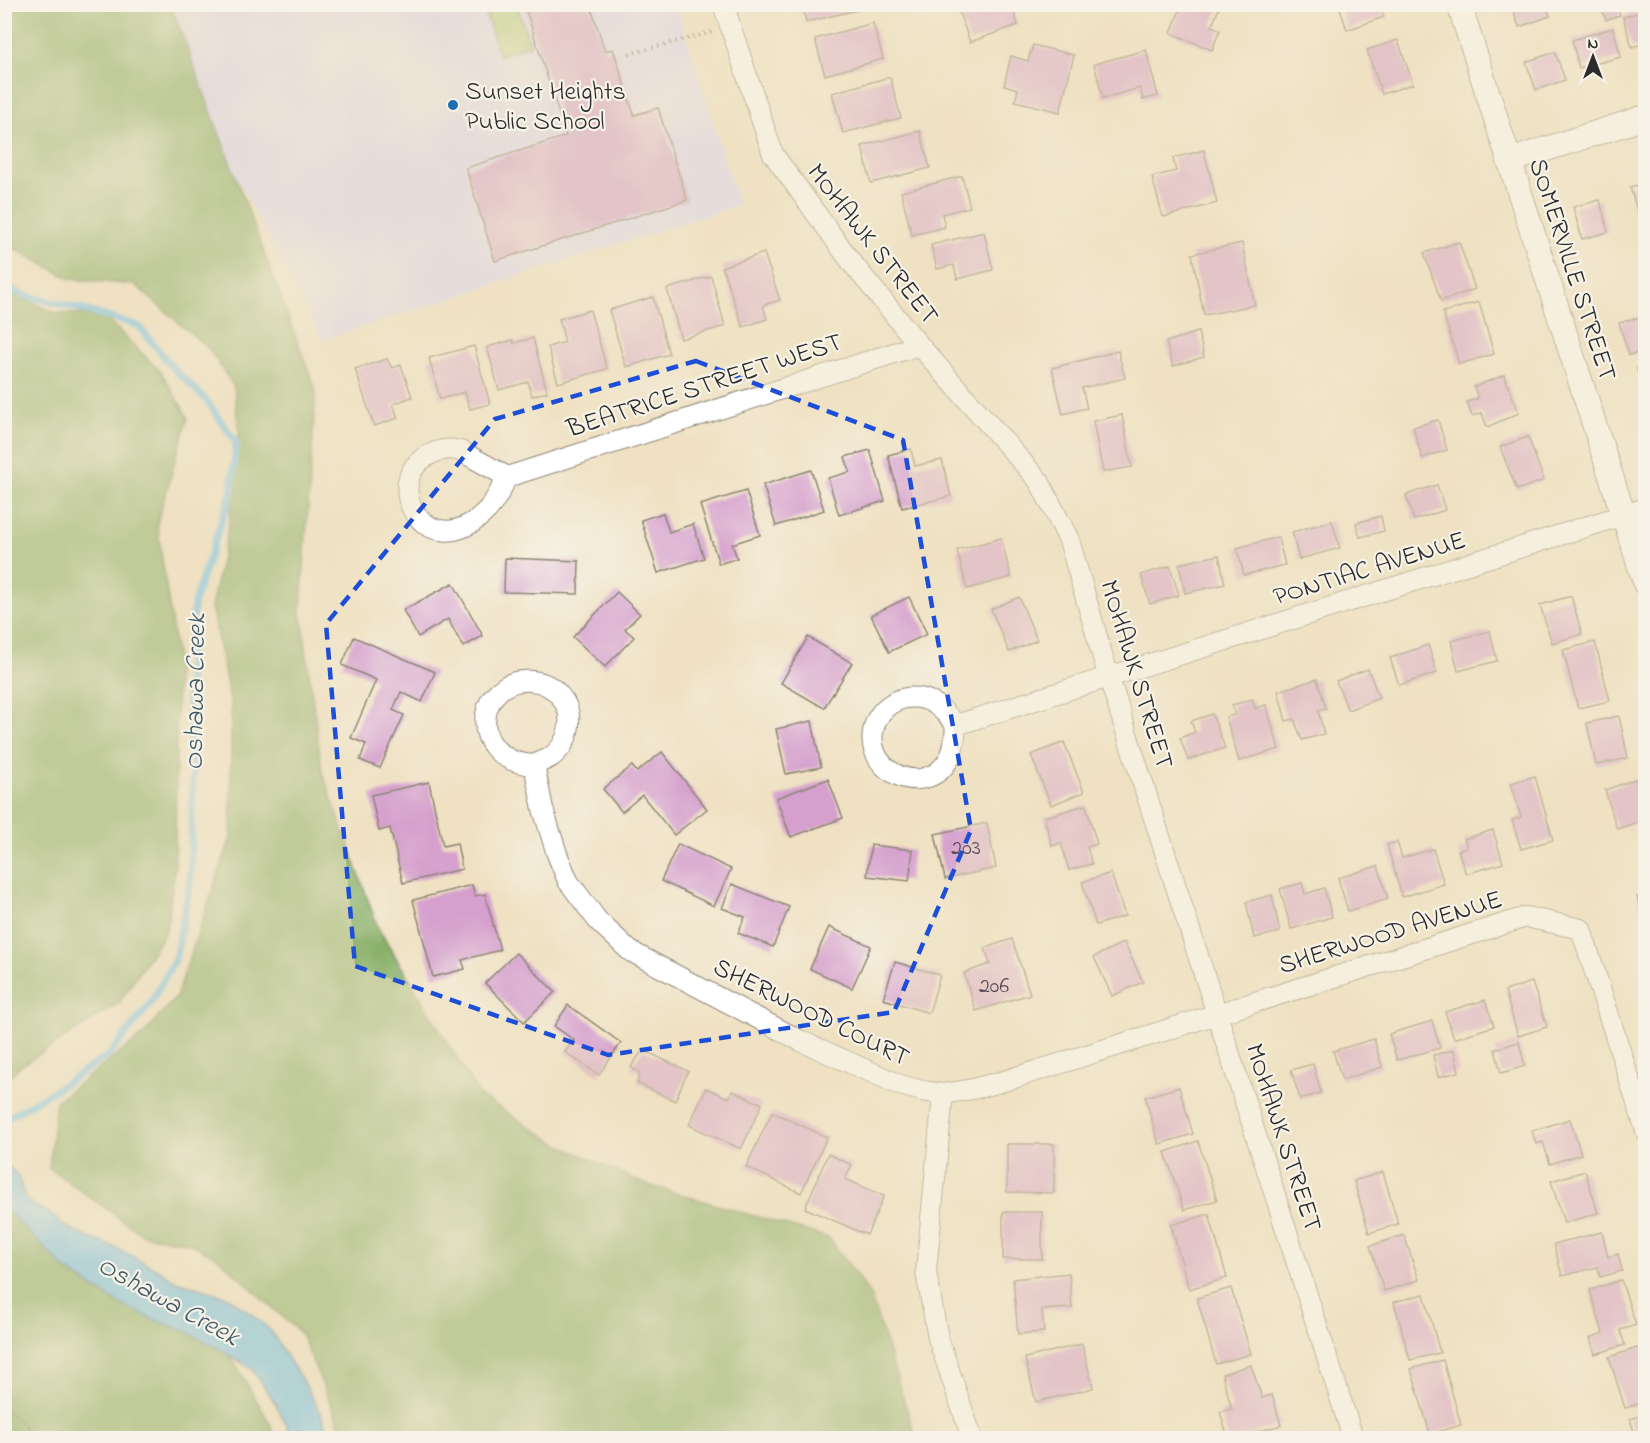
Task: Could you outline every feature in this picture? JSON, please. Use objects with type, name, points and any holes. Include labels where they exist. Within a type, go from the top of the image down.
[{"type":"street","name":"MOHAWK STREET","points":[[723,4],[773,154],[852,263],[919,345],[1040,481],[1069,540],[1109,678],[1353,1438]]},
{"type":"street","name":"SOMERVILLE STREET","points":[[1459,4],[1509,161],[1634,511],[1646,585]]},
{"type":"street","points":[[1509,161],[1646,117]]},
{"type":"street","name":"BEATRICE STREET WEST","points":[[507,477],[919,345]]},
{"type":"street","points":[[437,451],[463,452],[507,477],[490,507],[467,526],[454,531],[427,526],[417,517],[410,505],[407,492],[409,479],[415,466],[425,457],[437,451]]},
{"type":"street","name":"PONTIAC AVENUE","points":[[956,725],[1634,511]]},
{"type":"street","points":[[525,680],[551,687],[561,697],[570,723],[567,736],[560,748],[550,758],[534,765],[509,760],[498,752],[489,741],[485,728],[486,714],[491,701],[500,690],[512,683],[525,680]]},
{"type":"street","points":[[914,697],[928,699],[940,706],[956,725],[951,756],[943,767],[932,775],[919,779],[893,774],[876,754],[873,735],[879,716],[888,705],[900,699],[914,697]]},
{"type":"street","name":"SHERWOOD COURT","points":[[534,765],[543,809],[568,881],[598,921],[630,951],[811,1046],[900,1085],[943,1094],[973,1089],[1218,1013]]},
{"type":"street","name":"SHERWOOD AVENUE","points":[[1218,1013],[1526,917],[1581,929],[1646,1131]]},
{"type":"street","points":[[943,1094],[926,1272],[938,1338],[972,1438]]},
{"type":"path","points":[[629,54],[730,27]]},
{"type":"path","points":[[4,1393],[9,1407],[32,1429],[37,1438]]},
{"type":"highlighted area","points":[[696,361],[903,440],[971,830],[894,1012],[608,1055],[355,966],[326,624],[495,419]]},
{"type":"shaded area","name":"Sunset Heights Public School","points":[[145,5],[676,5],[739,205],[322,340]]},
{"type":"green space","points":[[4,5],[171,5],[316,391],[301,609],[322,771],[378,928],[480,1096],[558,1144],[642,1183],[829,1238],[870,1294],[916,1438],[345,1438],[301,1334],[217,1257],[189,1243],[143,1235],[49,1168],[56,1101],[142,1036],[176,997],[231,837],[231,705],[211,607],[229,524],[239,434],[234,387],[209,349],[135,285],[71,279],[5,244]]},
{"type":"green space","points":[[483,5],[517,5],[530,45],[499,55]]},
{"type":"green space","points":[[5,290],[55,313],[103,315],[161,372],[188,417],[157,523],[177,660],[175,868],[166,931],[119,1003],[19,1067],[5,1081]]},
{"type":"green space","points":[[4,1189],[227,1350],[270,1423],[275,1438],[5,1438]]},
{"type":"water","points":[[4,1162],[18,1176],[25,1198],[65,1226],[114,1247],[176,1281],[228,1297],[250,1313],[270,1330],[304,1383],[321,1414],[330,1438],[293,1438],[276,1404],[252,1369],[184,1330],[152,1319],[120,1304],[66,1270],[5,1208]]},
{"type":"building","points":[[524,4],[590,4],[605,51],[613,49],[634,115],[658,108],[687,200],[495,261],[466,168],[566,136]]},
{"type":"building","points":[[802,4],[869,4],[870,7],[806,22]]},
{"type":"building","points":[[979,4],[1011,4],[1018,25],[970,42],[959,12]]},
{"type":"building","points":[[1182,4],[1211,4],[1219,8],[1212,26],[1220,30],[1212,50],[1171,33]]},
{"type":"building","points":[[1511,4],[1546,4],[1550,16],[1519,27]]},
{"type":"building","points":[[1600,4],[1616,4],[1620,15],[1606,20]]},
{"type":"building","points":[[1339,5],[1379,5],[1384,17],[1347,30]]},
{"type":"building","points":[[1646,10],[1646,43],[1632,47],[1623,17]]},
{"type":"building","points":[[873,23],[883,59],[825,75],[815,39]]},
{"type":"building","points":[[1613,28],[1621,57],[1579,68],[1572,40]]},
{"type":"building","points":[[1398,40],[1413,84],[1382,94],[1367,50]]},
{"type":"building","points":[[1033,45],[1074,55],[1060,112],[1015,101],[1018,89],[1004,85],[1011,56],[1028,61]]},
{"type":"building","points":[[1146,50],[1158,96],[1143,100],[1140,88],[1103,98],[1094,64]]},
{"type":"building","points":[[1555,52],[1565,80],[1536,90],[1526,62]]},
{"type":"building","points":[[890,77],[901,118],[843,133],[832,93]]},
{"type":"building","points":[[920,131],[930,168],[871,183],[862,146]]},
{"type":"building","points":[[1204,150],[1217,203],[1163,217],[1152,177],[1176,171],[1173,158]]},
{"type":"building","points":[[962,176],[970,207],[942,214],[945,227],[912,235],[901,192]]},
{"type":"building","points":[[1646,183],[1646,219],[1640,221],[1630,187]]},
{"type":"building","points":[[1600,200],[1608,232],[1582,239],[1573,207]]},
{"type":"building","points":[[984,232],[993,270],[957,279],[954,265],[937,269],[931,245]]},
{"type":"building","points":[[1459,242],[1475,289],[1441,301],[1424,253]]},
{"type":"building","points":[[1242,243],[1255,305],[1204,315],[1192,254]]},
{"type":"building","points":[[764,253],[780,300],[763,305],[767,319],[743,327],[722,267]]},
{"type":"building","points":[[711,276],[725,326],[681,339],[667,289]]},
{"type":"building","points":[[653,297],[669,354],[626,367],[609,310]]},
{"type":"building","points":[[1479,302],[1494,354],[1459,364],[1443,312]]},
{"type":"building","points":[[590,310],[607,369],[558,383],[548,347],[565,342],[559,319]]},
{"type":"building","points":[[1646,315],[1646,351],[1629,355],[1619,323]]},
{"type":"building","points":[[1198,332],[1204,357],[1173,366],[1166,342]]},
{"type":"building","points":[[533,338],[547,392],[532,396],[528,382],[499,390],[487,347],[513,340],[514,343]]},
{"type":"building","points":[[474,346],[490,404],[470,409],[465,392],[440,399],[429,358]]},
{"type":"building","points":[[1118,351],[1125,378],[1082,388],[1087,408],[1063,414],[1052,368]]},
{"type":"building","points":[[387,359],[392,368],[401,365],[412,397],[393,404],[398,418],[374,426],[355,369]]},
{"type":"building","points":[[1646,366],[1646,401],[1645,401],[1637,368]]},
{"type":"building","points":[[1504,375],[1519,413],[1487,427],[1482,413],[1472,416],[1467,402],[1478,398],[1474,387]]},
{"type":"building","points":[[1122,415],[1132,467],[1103,472],[1093,421]]},
{"type":"building","points":[[1438,420],[1447,450],[1422,458],[1413,427]]},
{"type":"building","points":[[1528,437],[1544,480],[1517,490],[1500,447]]},
{"type":"building","points":[[911,449],[915,466],[942,460],[951,496],[902,508],[888,455]]},
{"type":"building","points":[[870,450],[885,501],[839,515],[828,478],[850,472],[845,457]]},
{"type":"building","points":[[811,470],[824,510],[776,526],[763,485]]},
{"type":"building","points":[[1437,485],[1445,510],[1414,520],[1406,495]]},
{"type":"building","points":[[746,491],[760,535],[732,544],[737,558],[719,564],[700,505]]},
{"type":"building","points":[[663,513],[669,532],[693,524],[704,558],[658,573],[641,520]]},
{"type":"building","points":[[1381,516],[1384,531],[1360,537],[1356,523]]},
{"type":"building","points":[[1332,521],[1340,548],[1299,559],[1292,532]]},
{"type":"building","points":[[1278,537],[1285,565],[1244,575],[1237,548]]},
{"type":"building","points":[[1001,538],[1011,577],[967,589],[957,550]]},
{"type":"building","points":[[1219,555],[1225,584],[1185,593],[1179,564]]},
{"type":"building","points":[[505,558],[579,561],[578,594],[504,592]]},
{"type":"building","points":[[1170,566],[1179,595],[1150,604],[1141,575]]},
{"type":"building","points":[[453,583],[483,636],[463,647],[448,619],[418,637],[403,610]]},
{"type":"building","points":[[617,592],[640,614],[625,629],[634,637],[605,667],[573,637]]},
{"type":"building","points":[[1571,596],[1582,634],[1552,643],[1540,605]]},
{"type":"building","points":[[909,597],[927,634],[889,652],[871,615]]},
{"type":"building","points":[[1019,597],[1037,640],[1009,652],[991,609]]},
{"type":"building","points":[[1490,631],[1497,661],[1458,671],[1451,641]]},
{"type":"building","points":[[354,637],[435,672],[422,702],[401,692],[393,710],[404,715],[380,768],[360,760],[366,744],[351,738],[376,680],[342,665]]},
{"type":"building","points":[[808,637],[852,663],[824,708],[781,683]]},
{"type":"building","points":[[1595,642],[1610,701],[1578,708],[1563,650]]},
{"type":"building","points":[[1428,645],[1437,673],[1399,685],[1390,658]]},
{"type":"building","points":[[1368,669],[1379,698],[1348,710],[1336,681]]},
{"type":"building","points":[[1317,679],[1326,708],[1318,710],[1324,734],[1302,740],[1294,719],[1286,721],[1278,691]]},
{"type":"building","points":[[1252,699],[1255,708],[1266,705],[1279,749],[1239,761],[1226,717],[1235,715],[1232,705]]},
{"type":"building","points":[[1212,714],[1225,748],[1188,760],[1180,738],[1195,732],[1191,721]]},
{"type":"building","points":[[1619,716],[1628,758],[1596,765],[1587,723]]},
{"type":"building","points":[[812,721],[821,767],[786,774],[776,729]]},
{"type":"building","points":[[1064,742],[1084,792],[1051,805],[1031,755]]},
{"type":"building","points":[[662,752],[707,809],[674,835],[642,795],[622,812],[603,789],[632,766],[637,772]]},
{"type":"building","points":[[1535,776],[1553,840],[1521,849],[1512,820],[1521,817],[1511,783]]},
{"type":"building","points":[[828,779],[843,818],[791,837],[776,798]]},
{"type":"building","points":[[1636,779],[1646,807],[1646,819],[1617,829],[1605,790]]},
{"type":"building","points":[[429,782],[443,846],[457,843],[462,869],[403,883],[390,828],[379,831],[371,795]]},
{"type":"building","points":[[1086,805],[1097,844],[1087,847],[1092,864],[1069,870],[1061,843],[1052,846],[1044,817]]},
{"type":"building","points":[[987,823],[996,868],[945,879],[935,834]]},
{"type":"building","points":[[1493,830],[1503,863],[1466,874],[1458,850],[1467,848],[1464,839]]},
{"type":"building","points":[[1397,842],[1402,858],[1433,849],[1444,884],[1402,897],[1387,845]]},
{"type":"building","points":[[678,844],[731,869],[714,906],[661,881]]},
{"type":"building","points":[[871,845],[913,850],[909,881],[867,876]]},
{"type":"building","points":[[1378,866],[1388,899],[1348,911],[1338,878]]},
{"type":"building","points":[[1111,873],[1125,916],[1096,925],[1082,882]]},
{"type":"building","points":[[1302,883],[1305,894],[1324,888],[1332,917],[1291,929],[1280,889]]},
{"type":"building","points":[[732,884],[789,907],[773,947],[738,933],[745,917],[722,908]]},
{"type":"building","points":[[472,885],[475,896],[485,894],[500,950],[462,960],[465,969],[433,977],[413,900]]},
{"type":"building","points":[[1646,894],[1646,922],[1645,922],[1637,897]]},
{"type":"building","points":[[1272,895],[1280,932],[1254,938],[1246,902]]},
{"type":"building","points":[[829,927],[871,946],[852,988],[810,969]]},
{"type":"building","points":[[1012,939],[1030,994],[976,1011],[964,973],[990,964],[985,948]]},
{"type":"building","points":[[1124,942],[1143,982],[1112,996],[1094,957]]},
{"type":"building","points":[[516,953],[555,992],[524,1022],[485,983]]},
{"type":"building","points":[[895,962],[940,975],[929,1013],[883,999]]},
{"type":"building","points":[[1532,982],[1547,1027],[1518,1036],[1505,991]]},
{"type":"building","points":[[1485,1000],[1494,1026],[1454,1039],[1445,1012]]},
{"type":"building","points":[[568,1005],[621,1043],[599,1075],[565,1052],[574,1040],[554,1026]]},
{"type":"building","points":[[1432,1021],[1440,1048],[1397,1060],[1389,1034]]},
{"type":"building","points":[[1374,1039],[1382,1067],[1342,1080],[1333,1051]]},
{"type":"building","points":[[1519,1042],[1525,1066],[1501,1073],[1495,1049]]},
{"type":"building","points":[[643,1050],[688,1071],[675,1101],[637,1083],[640,1073],[631,1067]]},
{"type":"building","points":[[1454,1050],[1459,1072],[1438,1077],[1433,1055]]},
{"type":"building","points":[[1313,1064],[1321,1093],[1300,1099],[1291,1070]]},
{"type":"building","points":[[1179,1087],[1193,1134],[1159,1144],[1145,1097]]},
{"type":"building","points":[[706,1088],[729,1098],[732,1091],[762,1104],[741,1149],[689,1125]]},
{"type":"building","points":[[772,1112],[827,1137],[801,1193],[746,1167]]},
{"type":"building","points":[[1570,1119],[1581,1154],[1550,1164],[1543,1142],[1536,1144],[1532,1131]]},
{"type":"building","points":[[1198,1141],[1217,1200],[1184,1210],[1165,1152]]},
{"type":"building","points":[[1007,1144],[1054,1144],[1054,1193],[1007,1192]]},
{"type":"building","points":[[828,1154],[852,1165],[845,1179],[884,1196],[867,1235],[805,1208]]},
{"type":"building","points":[[1585,1171],[1598,1213],[1564,1223],[1551,1181]]},
{"type":"building","points":[[1383,1172],[1398,1224],[1369,1233],[1354,1181]]},
{"type":"building","points":[[1003,1212],[1042,1212],[1042,1259],[1003,1259]]},
{"type":"building","points":[[1209,1214],[1227,1278],[1189,1289],[1171,1225]]},
{"type":"building","points":[[1602,1232],[1608,1257],[1618,1254],[1622,1271],[1600,1277],[1598,1267],[1562,1276],[1554,1244]]},
{"type":"building","points":[[1404,1235],[1419,1280],[1384,1291],[1370,1246]]},
{"type":"building","points":[[1069,1273],[1072,1308],[1042,1310],[1044,1332],[1018,1334],[1013,1279]]},
{"type":"building","points":[[1621,1280],[1636,1325],[1620,1330],[1625,1345],[1595,1354],[1590,1338],[1603,1333],[1590,1290]]},
{"type":"building","points":[[1231,1288],[1251,1354],[1216,1364],[1197,1298]]},
{"type":"building","points":[[1424,1294],[1440,1353],[1410,1360],[1394,1302]]},
{"type":"building","points":[[1082,1344],[1093,1388],[1036,1402],[1025,1358]]},
{"type":"building","points":[[1644,1346],[1646,1402],[1625,1408],[1609,1357]]},
{"type":"building","points":[[1443,1360],[1461,1425],[1430,1434],[1411,1369]]},
{"type":"building","points":[[1251,1365],[1262,1398],[1272,1395],[1281,1425],[1236,1438],[1228,1438],[1220,1412],[1232,1409],[1222,1374]]},
{"type":"building","points":[[1646,1414],[1646,1438],[1636,1438],[1630,1419]]},
{"type":"waterway","name":"Oshawa Creek","points":[[4,286],[23,295],[139,326],[173,368],[206,400],[236,442],[231,493],[194,602],[188,699],[193,767],[190,884],[175,959],[150,1004],[110,1054],[9,1117],[4,1125]]},
{"type":"place","name":"Sunset Heights Public School","points":[[453,105]]}]
